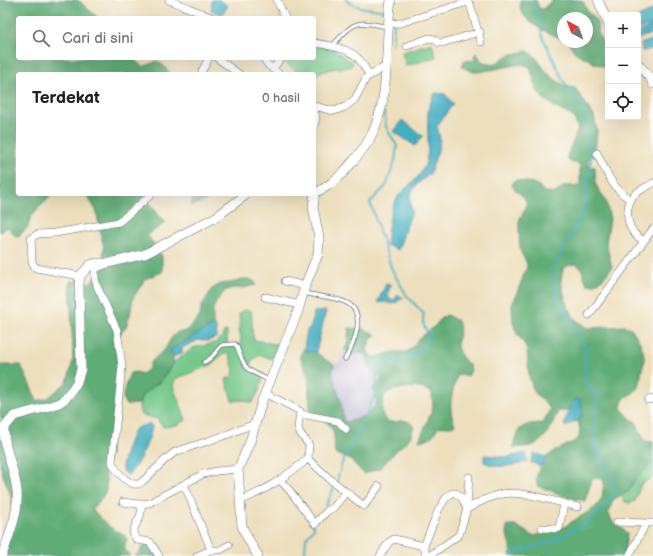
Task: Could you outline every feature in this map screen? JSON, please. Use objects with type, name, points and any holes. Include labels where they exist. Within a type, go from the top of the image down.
[{"type":"street","points":[[169,0],[208,16]]},
{"type":"street","points":[[277,0],[284,16]]},
{"type":"street","points":[[316,192],[340,176],[357,157],[370,139],[379,117],[391,20],[391,0]]},
{"type":"street","points":[[598,0],[605,16]]},
{"type":"street","points":[[391,20],[466,2],[470,4],[480,32],[481,42]]},
{"type":"street","points":[[407,46],[429,38],[442,43],[480,32]]},
{"type":"street","points":[[316,44],[331,46],[346,51],[356,57],[369,75]]},
{"type":"street","points":[[202,71],[208,60]]},
{"type":"street","points":[[220,60],[236,72]]},
{"type":"street","points":[[265,60],[276,72],[280,60]]},
{"type":"street","points":[[316,107],[334,111],[345,107],[355,98],[362,83],[369,75],[386,66]]},
{"type":"street","points":[[641,67],[651,79],[653,84]]},
{"type":"street","points":[[597,152],[614,186],[630,200]]},
{"type":"street","points":[[644,241],[632,230],[627,213],[628,206],[630,200],[635,194],[653,183]]},
{"type":"street","points":[[80,276],[36,268],[32,261],[31,238],[38,234],[56,233],[119,222],[150,196]]},
{"type":"street","points":[[244,196],[216,217],[145,254],[108,263],[95,269],[95,278],[117,330],[122,366],[112,462],[116,470],[130,482],[139,484],[175,452],[255,424]]},
{"type":"street","points":[[258,556],[242,526],[238,470],[250,442],[265,393],[300,305],[318,254],[319,246],[313,207],[314,196]]},
{"type":"street","points":[[589,315],[653,229]]},
{"type":"street","points":[[2,556],[17,505],[17,490],[11,462],[4,441],[4,428],[14,416],[59,403],[70,393],[77,382],[81,369],[80,276],[90,265],[96,263],[108,263]]},
{"type":"street","points":[[285,281],[305,289]]},
{"type":"street","points":[[265,297],[300,305]]},
{"type":"street","points":[[240,501],[258,494],[280,480],[308,458],[309,445],[305,442],[299,432],[300,411],[265,393]]},
{"type":"street","points":[[301,414],[338,422],[346,429]]},
{"type":"street","points":[[308,458],[331,480],[365,506],[379,486]]},
{"type":"street","points":[[123,502],[141,504],[149,503],[203,474],[216,471],[238,470]]},
{"type":"street","points":[[467,509],[462,498],[458,494],[454,493],[449,495],[443,501],[424,546],[428,556],[459,535],[467,509],[470,477]]},
{"type":"street","points":[[280,480],[297,500],[314,524],[317,523],[327,511],[333,508],[344,490]]},
{"type":"street","points":[[184,484],[211,550]]},
{"type":"street","points":[[467,509],[485,500],[506,493],[527,495],[578,507]]},
{"type":"street","points":[[141,504],[142,514],[134,528],[133,534],[137,540],[150,542],[159,556]]},
{"type":"street","points":[[542,528],[559,528],[564,504]]},
{"type":"street","points":[[617,522],[649,523],[629,556]]},
{"type":"street","points":[[380,556],[389,542],[394,538],[424,546]]},
{"type":"street","points":[[197,556],[211,550],[219,550],[229,545]]},
{"type":"lane","points":[[331,46],[345,32],[358,23],[391,20]]},
{"type":"lane","points":[[305,289],[340,300],[349,304],[353,308],[358,329],[345,359]]},
{"type":"lane","points":[[204,362],[212,358],[222,345],[235,344],[245,367],[251,372],[270,380]]},
{"type":"shaded area","points":[[345,350],[365,355],[371,369],[382,379],[374,409],[360,418],[344,423],[340,398],[332,373],[334,364],[339,362]]},
{"type":"green space","points":[[0,0],[78,0],[96,16],[16,16],[16,60],[134,60],[143,67],[157,61],[169,72],[16,72],[16,196],[51,196],[31,216],[28,227],[17,238],[8,227],[0,232]]},
{"type":"green space","points":[[520,0],[536,0],[539,8],[542,9],[552,0],[580,0],[584,3],[588,12],[557,12],[557,37],[535,25],[525,17],[521,12]]},
{"type":"green space","points":[[593,16],[596,19],[598,33],[605,42],[605,67],[594,63],[575,52],[572,48],[593,48]]},
{"type":"green space","points":[[316,39],[331,43],[334,50],[354,63],[349,67],[331,69],[316,74],[316,72],[297,72],[286,63],[286,60],[316,60]]},
{"type":"green space","points":[[432,43],[436,57],[406,66],[402,52]]},
{"type":"green space","points":[[527,51],[536,58],[553,78],[564,85],[575,88],[594,116],[597,131],[595,155],[588,159],[588,166],[595,167],[596,185],[606,202],[610,219],[606,243],[612,267],[604,278],[594,285],[587,284],[581,268],[576,264],[569,265],[563,269],[561,280],[566,303],[575,319],[587,328],[625,326],[631,328],[639,340],[644,354],[640,385],[623,400],[621,408],[631,419],[636,422],[645,441],[653,442],[653,462],[634,480],[629,491],[614,499],[608,512],[613,523],[623,529],[627,534],[624,556],[510,556],[507,525],[515,525],[533,536],[542,534],[544,531],[562,528],[594,508],[599,503],[602,498],[604,482],[600,478],[594,478],[591,482],[585,501],[570,498],[537,486],[537,474],[546,457],[579,438],[580,429],[578,421],[582,416],[582,411],[579,400],[576,398],[569,411],[558,411],[547,434],[537,443],[530,446],[513,447],[519,430],[525,425],[543,423],[550,409],[535,393],[529,376],[527,350],[517,334],[513,323],[512,305],[527,267],[520,250],[519,232],[519,222],[526,207],[526,202],[512,185],[515,180],[533,183],[539,186],[543,191],[554,194],[564,187],[575,187],[580,184],[580,166],[578,163],[572,163],[567,159],[578,130],[574,117],[556,108],[538,93],[530,67],[522,64],[473,72],[462,67],[464,61],[472,61],[475,59],[474,55],[477,53],[481,61],[493,65],[509,55]]},
{"type":"green space","points":[[87,196],[148,196],[146,198],[165,223],[147,235],[162,256],[162,272],[145,279],[133,298],[126,327],[116,339],[119,370],[111,434],[110,455],[103,467],[107,485],[105,493],[92,509],[110,527],[124,534],[127,540],[124,548],[130,556],[0,556],[2,543],[11,517],[12,500],[0,464],[0,423],[2,419],[0,417],[0,365],[21,365],[37,401],[48,398],[67,382],[73,361],[70,281],[90,283],[101,271],[104,249],[96,210]]},
{"type":"green space","points":[[193,196],[217,196],[191,206]]},
{"type":"green space","points":[[241,279],[250,279],[255,282],[256,285],[226,290],[218,299],[213,309],[213,325],[170,350],[173,357],[173,363],[162,380],[142,395],[139,404],[126,405],[123,393],[130,373],[136,372],[142,374],[149,369],[151,362],[165,349],[172,337],[177,332],[184,332],[189,329],[200,316],[201,307],[212,289],[220,284],[235,282]]},
{"type":"green space","points":[[245,310],[251,311],[254,340],[280,345],[272,359],[261,355],[253,359],[250,367],[252,371],[264,374],[258,393],[252,403],[243,400],[232,401],[226,379],[232,377],[234,370],[229,353],[221,355],[213,364],[175,379],[173,386],[186,420],[177,425],[164,427],[160,424],[158,419],[141,415],[139,407],[142,395],[152,388],[165,375],[173,363],[193,348],[215,343],[223,335],[223,332],[227,331],[227,341],[229,347],[240,344],[241,338],[239,329],[239,315],[240,312]]},
{"type":"green space","points":[[447,315],[458,321],[460,330],[457,347],[461,356],[470,366],[471,371],[468,376],[458,374],[454,387],[451,400],[451,412],[455,425],[449,427],[438,427],[431,437],[419,441],[433,408],[432,393],[421,388],[402,388],[385,394],[382,411],[385,419],[393,422],[407,421],[414,426],[410,438],[380,468],[364,474],[351,460],[335,453],[334,436],[331,428],[322,418],[310,411],[308,376],[300,356],[304,348],[307,351],[316,352],[334,364],[332,373],[340,398],[344,422],[349,421],[363,416],[371,410],[377,402],[373,387],[382,379],[371,369],[365,355],[345,350],[349,328],[364,329],[376,335],[370,341],[367,350],[371,356],[376,357],[394,352],[407,352],[420,338],[436,325],[441,318]]},
{"type":"green space","points":[[653,462],[653,477],[641,484],[635,501],[629,503],[624,501],[621,495],[629,491],[634,480]]},
{"type":"green space","points":[[150,544],[159,546],[164,556],[134,556],[138,554],[144,545]]},
{"type":"water","points":[[212,0],[219,0],[228,6],[222,15],[211,10]]},
{"type":"water","points":[[653,10],[653,23],[641,29],[641,16]]},
{"type":"water","points":[[653,24],[653,33],[641,38],[641,31]]},
{"type":"water","points":[[653,39],[653,48],[642,51],[641,44]]},
{"type":"water","points":[[435,93],[445,94],[453,104],[437,126],[440,139],[439,147],[430,174],[417,184],[410,195],[412,212],[398,250],[386,245],[391,213],[399,195],[417,178],[425,165],[428,152],[428,110]]},
{"type":"water","points":[[402,120],[423,136],[415,146],[393,131]]},
{"type":"water","points":[[386,284],[391,285],[388,293],[389,299],[394,300],[398,295],[404,298],[393,304],[384,302],[379,303],[378,301]]},
{"type":"water","points":[[326,311],[316,352],[307,351],[304,348],[307,330],[311,327],[314,312]]},
{"type":"water","points":[[213,325],[216,327],[217,337],[208,341],[198,340],[182,348],[182,353],[173,357],[170,350]]},
{"type":"water","points":[[576,398],[579,400],[581,405],[582,416],[578,421],[573,422],[566,427],[564,425],[567,414]]},
{"type":"water","points":[[150,424],[152,426],[147,445],[135,467],[128,475],[123,470],[122,465],[135,429],[140,426]]},
{"type":"water","points":[[526,453],[527,462],[516,465],[495,466],[484,462],[484,455],[507,457]]},
{"type":"water","points":[[534,453],[546,457],[545,461],[540,466],[530,462]]},
{"type":"waterway","points":[[346,0],[360,7],[386,12]]},
{"type":"waterway","points":[[511,556],[514,552],[549,543],[590,521],[614,495],[611,478],[596,452],[594,433],[597,398],[586,380],[585,348],[557,298],[553,270],[584,209],[591,160],[583,111],[563,80],[543,38],[533,0]]},
{"type":"waterway","points":[[392,15],[395,16],[392,45]]},
{"type":"waterway","points":[[337,481],[342,463],[376,392],[377,365],[388,362],[396,363],[406,360],[420,349],[430,336],[423,323],[424,314],[407,296],[392,270],[370,202],[386,186],[395,161],[397,146],[386,127],[384,112]]},
{"type":"waterway","points":[[326,509],[326,505],[335,486]]},
{"type":"waterway","points":[[303,556],[306,538],[314,528],[313,525]]}]
